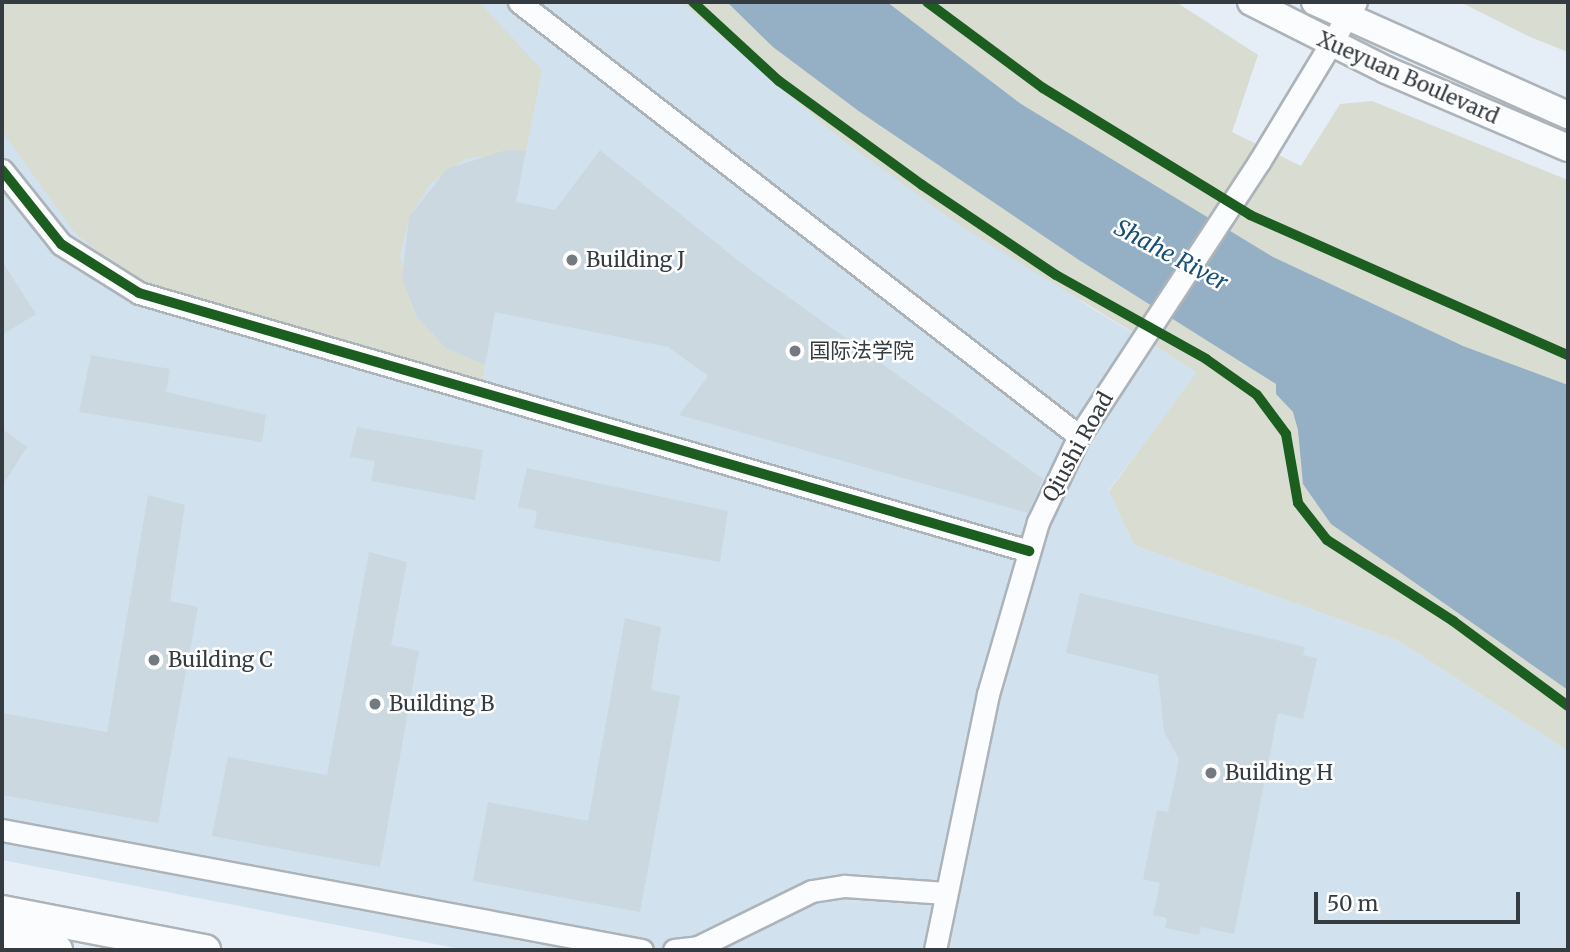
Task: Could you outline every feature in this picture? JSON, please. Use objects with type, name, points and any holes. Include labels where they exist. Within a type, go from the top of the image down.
[{"type":"main road","points":[[2,911],[205,950]]},
{"type":"main road","points":[[2,940],[57,950]]},
{"type":"street","points":[[519,2],[1079,436]]},
{"type":"street","name":"Xueyuan Boulevard","points":[[1251,2],[1330,44],[1568,148]]},
{"type":"street","name":"Xueyuan Boulevard","points":[[1315,2],[1351,10],[1568,115]]},
{"type":"street","name":"Qiushi Road","points":[[935,950],[988,694],[1029,551],[1079,436],[1259,162],[1351,10]]},
{"type":"street","points":[[2,170],[61,244],[139,293],[1029,551]]},
{"type":"street","points":[[2,830],[642,950]]},
{"type":"street","points":[[674,950],[698,947],[812,891],[845,886],[946,894]]},
{"type":"shaded area","points":[[2,2],[681,2],[838,137],[1093,309],[1198,372],[1109,490],[1134,545],[1399,641],[1568,751],[1568,950],[466,950],[2,860]]},
{"type":"shaded area","points":[[2,2],[479,2],[542,70],[526,151],[465,159],[432,182],[409,217],[400,257],[417,317],[446,348],[485,365],[482,380],[156,287],[109,260],[75,233],[2,131]]},
{"type":"shaded area","points":[[681,2],[1176,2],[1258,55],[1232,132],[1301,166],[1340,104],[1372,101],[1568,180],[1568,751],[1399,641],[1134,545],[1109,491],[1197,372],[964,228],[838,137]]},
{"type":"shaded area","points":[[1460,2],[1568,2],[1568,52],[1530,37]]},
{"type":"water","name":"Shahe River","points":[[727,2],[887,2],[1021,104],[1273,257],[1463,346],[1568,385],[1568,690],[1331,524],[1303,484],[1298,430],[1293,412],[1276,394],[1276,384],[1079,260],[860,112],[773,47]]},
{"type":"building","points":[[506,150],[526,151],[516,202],[555,210],[600,150],[745,266],[1043,479],[1028,513],[679,415],[708,376],[668,347],[495,312],[485,365],[446,348],[417,317],[402,278],[409,217],[447,169]]},
{"type":"building","points":[[2,261],[36,314],[2,335]]},
{"type":"building","points":[[91,355],[170,369],[166,392],[266,415],[262,442],[79,412]]},
{"type":"building","points":[[357,427],[483,450],[475,500],[371,481],[375,461],[350,457]]},
{"type":"building","points":[[2,429],[27,447],[2,486]]},
{"type":"building","points":[[527,468],[728,511],[720,562],[534,528],[537,511],[518,507]]},
{"type":"building","name":"Building C","points":[[148,495],[185,505],[170,601],[198,607],[158,823],[2,795],[2,713],[107,732]]},
{"type":"building","name":"Building B","points":[[369,552],[407,562],[391,645],[419,651],[380,867],[212,836],[228,757],[327,775]]},
{"type":"building","name":"Building H","points":[[1080,593],[1305,647],[1303,655],[1317,658],[1303,719],[1278,713],[1234,934],[1201,927],[1199,935],[1165,928],[1167,918],[1153,915],[1160,883],[1143,879],[1157,810],[1168,812],[1179,759],[1164,732],[1158,675],[1066,653]]},
{"type":"building","points":[[625,618],[661,627],[651,690],[680,696],[640,912],[473,881],[488,802],[588,821]]},
{"type":"cycle path","points":[[693,2],[779,81],[922,185],[1056,275],[1206,359],[1257,395],[1286,434],[1298,503],[1327,540],[1453,621],[1568,706]]},
{"type":"cycle path","points":[[927,2],[1043,88],[1250,215],[1568,355]]},
{"type":"cycle path","points":[[2,170],[61,244],[139,293],[1029,551]]},
{"type":"place","name":"Building J","points":[[572,260]]},
{"type":"place","name":"国际法学院","points":[[795,351]]},
{"type":"place","name":"Building C","points":[[154,660]]},
{"type":"place","name":"Building B","points":[[375,704]]},
{"type":"place","name":"Building H","points":[[1211,773]]}]
